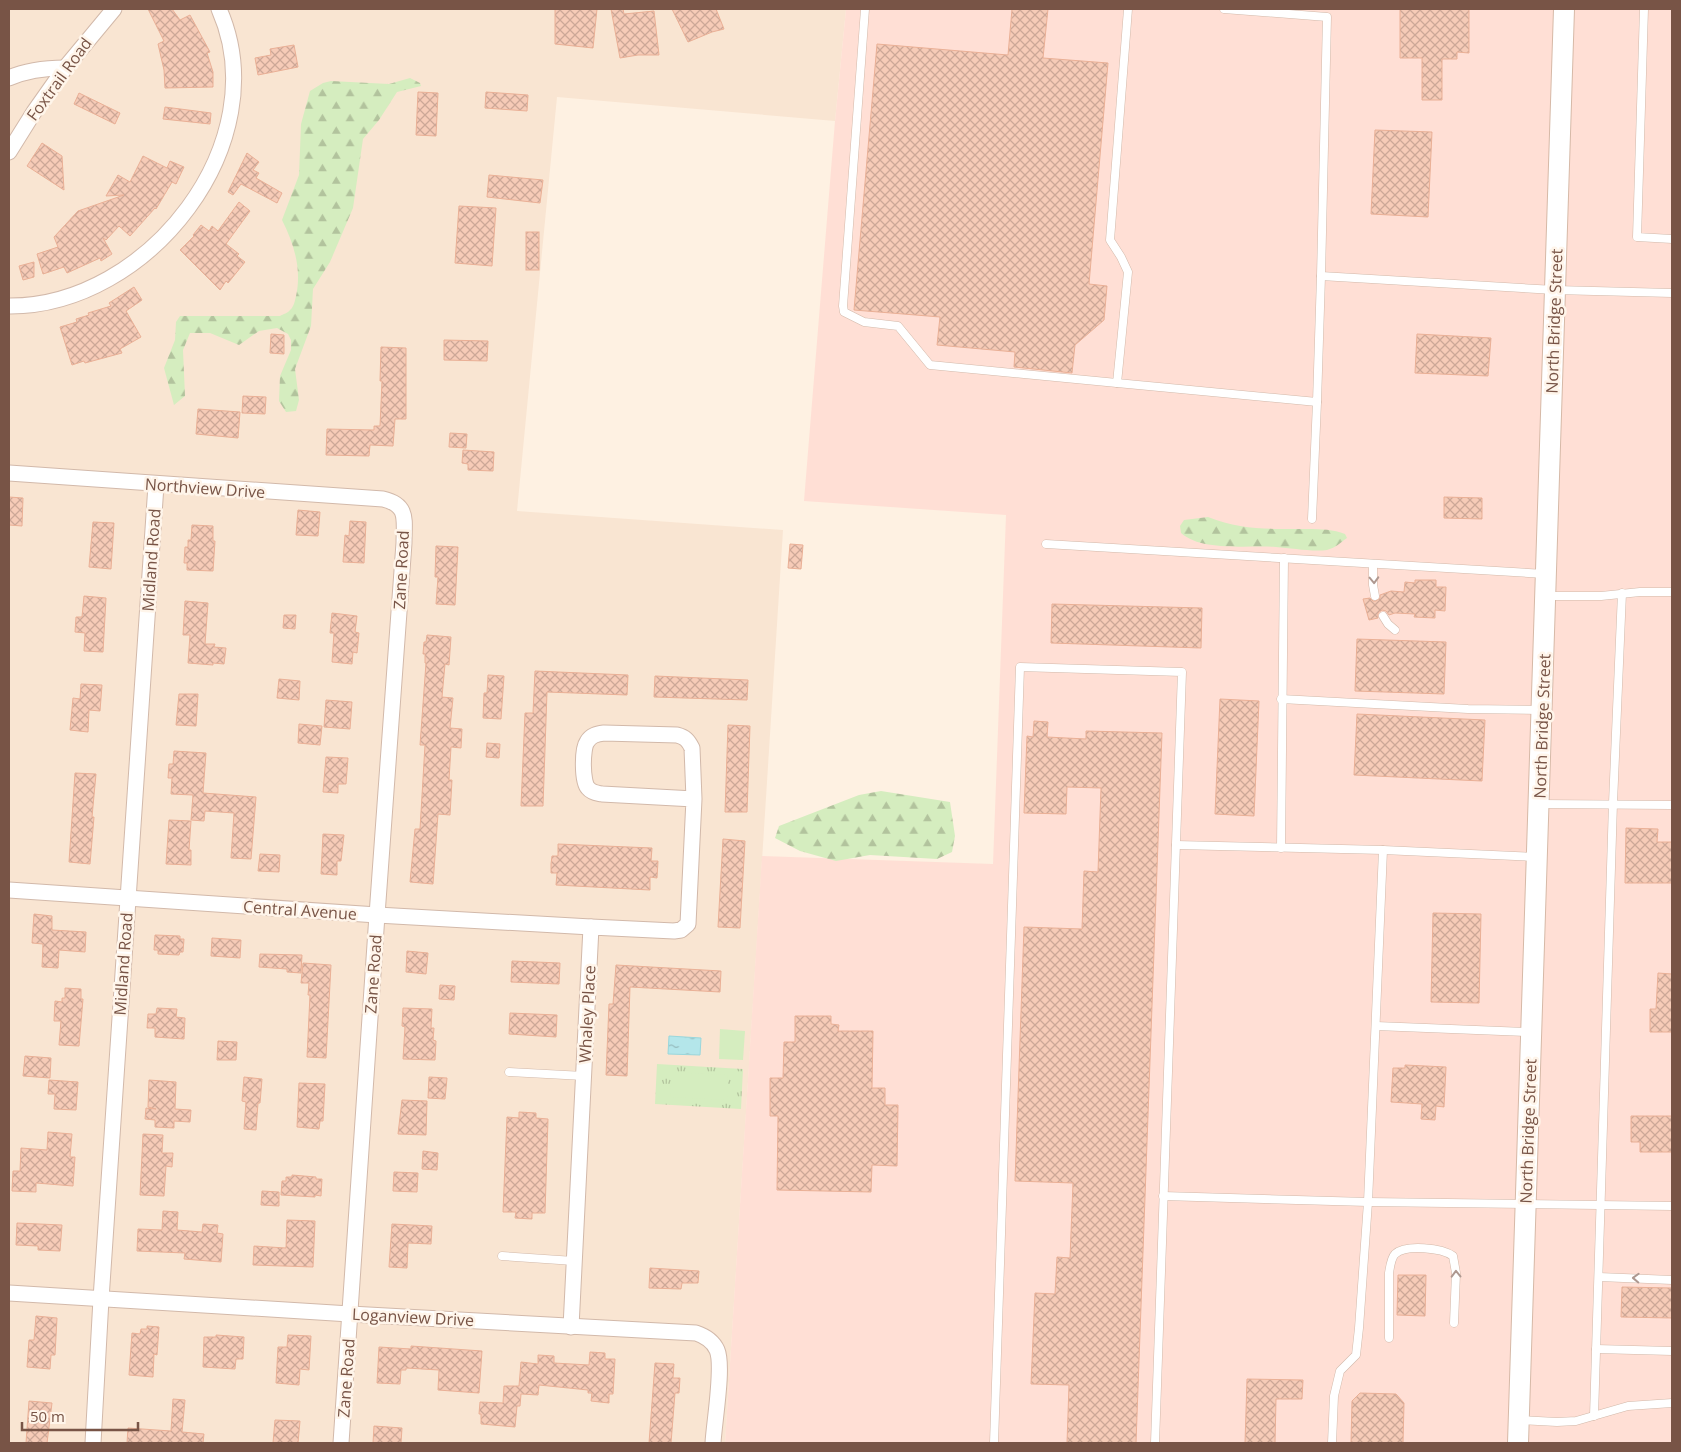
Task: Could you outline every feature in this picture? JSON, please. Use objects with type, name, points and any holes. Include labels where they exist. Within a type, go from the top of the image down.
[{"type":"main road","name":"North Bridge Street","points":[[1518,1443],[1564,9]]},
{"type":"street","name":"Foxtrail Road","points":[[9,152],[65,68],[114,9]]},
{"type":"street","points":[[9,306],[48,303],[79,293],[104,282],[129,267],[151,249],[174,225],[192,202],[208,178],[222,143],[232,106],[234,65],[230,43],[219,9]]},
{"type":"street","points":[[9,78],[23,72],[44,68],[65,68]]},
{"type":"street","name":"Northview Drive","points":[[9,473],[156,485],[383,499],[400,506]]},
{"type":"street","name":"Midland Road","points":[[93,1443],[101,1298],[156,485]]},
{"type":"street","name":"Zane Road","points":[[341,1443],[404,543],[403,513],[400,506]]},
{"type":"street","points":[[591,927],[674,931],[681,930],[688,924],[694,798],[692,748],[689,741],[683,737],[677,735],[604,733],[594,735],[588,740],[584,747],[584,776],[586,786],[592,792],[694,798]]},
{"type":"street","name":"Central Avenue","points":[[9,890],[377,915],[591,927]]},
{"type":"street","name":"Whaley Place","points":[[571,1326],[591,927]]},
{"type":"street","name":"Loganview Drive","points":[[9,1292],[350,1314],[696,1333],[705,1337],[716,1349],[719,1357],[712,1443]]},
{"type":"lane","points":[[865,9],[844,312],[864,322],[898,326],[930,365],[1317,402]]},
{"type":"lane","points":[[1117,383],[1128,272],[1121,256],[1110,240],[1128,9]]},
{"type":"lane","points":[[1224,9],[1326,17],[1322,276],[1312,520]]},
{"type":"lane","points":[[1644,9],[1637,237],[1672,238]]},
{"type":"lane","points":[[1322,276],[1555,290],[1672,293]]},
{"type":"lane","points":[[1046,544],[1546,574]]},
{"type":"lane","points":[[1281,848],[1281,700],[1284,558]]},
{"type":"lane","points":[[1373,564],[1375,596]]},
{"type":"lane","points":[[1546,596],[1601,596],[1622,593],[1672,592]]},
{"type":"lane","points":[[1594,1416],[1613,804],[1622,593]]},
{"type":"lane","points":[[1383,616],[1395,630]]},
{"type":"lane","points":[[994,1443],[1020,667],[1182,672],[1154,1443]]},
{"type":"lane","points":[[1281,700],[1468,709],[1542,710]]},
{"type":"lane","points":[[1539,804],[1672,805]]},
{"type":"lane","points":[[1176,845],[1383,850],[1538,857]]},
{"type":"lane","points":[[1332,1443],[1334,1396],[1340,1371],[1356,1354],[1359,1328],[1368,1202],[1383,850]]},
{"type":"lane","points":[[1376,1026],[1531,1032]]},
{"type":"lane","points":[[509,1072],[584,1076]]},
{"type":"lane","points":[[1163,1196],[1368,1202],[1672,1206]]},
{"type":"lane","points":[[1389,1338],[1389,1273],[1395,1254],[1403,1250],[1440,1249],[1453,1256],[1456,1273],[1454,1323]]},
{"type":"lane","points":[[502,1256],[574,1261]]},
{"type":"lane","points":[[1599,1277],[1672,1280]]},
{"type":"lane","points":[[1596,1349],[1672,1351]]},
{"type":"lane","points":[[1518,1420],[1576,1421],[1628,1406],[1672,1403]]},
{"type":"shaded area","points":[[9,9],[846,9],[835,121],[557,97],[517,511],[783,530],[725,1443],[9,1443]]},
{"type":"shaded area","points":[[846,9],[1672,9],[1672,1443],[725,1443],[762,856],[993,864],[1006,515],[804,501]]},
{"type":"green space","points":[[410,78],[420,83],[421,86],[397,92],[379,120],[363,139],[353,208],[330,262],[313,289],[311,326],[295,369],[299,400],[296,411],[286,412],[279,401],[280,376],[291,350],[291,340],[288,334],[277,328],[259,331],[239,345],[210,333],[190,333],[183,350],[185,396],[174,405],[164,368],[175,340],[176,322],[180,316],[280,316],[288,312],[293,305],[298,286],[296,257],[282,220],[299,175],[301,124],[310,91],[323,83],[331,81],[389,84]]},
{"type":"green space","points":[[1208,517],[1230,524],[1251,527],[1333,531],[1345,534],[1347,538],[1330,549],[1315,551],[1276,547],[1213,545],[1190,539],[1181,533],[1180,526],[1184,520]]},
{"type":"green space","points":[[881,791],[950,802],[955,836],[952,852],[937,859],[870,855],[836,861],[800,851],[775,838],[779,826],[859,795]]},
{"type":"green space","points":[[720,1029],[745,1031],[743,1060],[719,1059]]},
{"type":"green space","points":[[657,1064],[743,1069],[741,1109],[655,1104]]},
{"type":"green space","points":[[672,1072],[728,1075],[727,1100],[670,1097]]},
{"type":"water","points":[[669,1036],[701,1038],[700,1055],[668,1054]]},
{"type":"building","points":[[148,9],[172,9],[180,20],[190,15],[210,52],[207,53],[213,72],[213,87],[165,88],[164,70],[158,44],[164,41]]},
{"type":"building","points":[[555,9],[597,9],[593,48],[555,44]]},
{"type":"building","points":[[611,9],[623,9],[624,14],[654,11],[659,55],[638,55],[620,58]]},
{"type":"building","points":[[672,9],[716,9],[724,29],[688,42]]},
{"type":"building","points":[[1012,9],[1048,9],[1043,58],[1108,63],[1089,284],[1107,286],[1104,320],[1075,345],[1072,373],[1014,367],[1015,352],[937,345],[940,317],[854,310],[877,44],[1008,55]]},
{"type":"building","points":[[1400,9],[1469,9],[1469,53],[1457,52],[1457,59],[1442,59],[1442,100],[1422,100],[1422,58],[1400,58]]},
{"type":"building","points":[[294,45],[298,67],[258,75],[255,58],[271,55],[270,49]]},
{"type":"building","points":[[418,92],[438,93],[436,136],[416,135]]},
{"type":"building","points":[[486,92],[528,95],[527,111],[485,108]]},
{"type":"building","points":[[79,93],[120,113],[115,124],[74,104]]},
{"type":"building","points":[[165,107],[211,113],[210,124],[163,119]]},
{"type":"building","points":[[1375,130],[1432,132],[1428,217],[1371,214]]},
{"type":"building","points":[[42,143],[62,156],[64,190],[27,166]]},
{"type":"building","points":[[247,153],[259,162],[253,170],[259,173],[256,178],[282,193],[277,203],[241,184],[233,195],[228,192]]},
{"type":"building","points":[[143,156],[167,168],[170,161],[184,167],[176,184],[172,182],[156,209],[130,236],[119,226],[106,240],[103,238],[112,254],[101,261],[100,258],[67,273],[64,267],[43,274],[37,254],[58,247],[54,237],[78,211],[124,195],[106,196],[118,175],[130,182]]},
{"type":"building","points":[[489,175],[543,180],[540,203],[487,197]]},
{"type":"building","points":[[239,202],[250,211],[226,244],[239,254],[237,256],[245,262],[228,283],[226,281],[220,290],[180,250],[194,236],[201,225],[209,231],[212,226],[218,231]]},
{"type":"building","points":[[459,206],[496,208],[492,266],[455,263]]},
{"type":"building","points":[[526,232],[539,232],[539,270],[526,270]]},
{"type":"building","points":[[34,262],[34,277],[23,280],[19,266]]},
{"type":"building","points":[[134,287],[142,300],[126,311],[141,337],[120,349],[122,353],[72,365],[60,327],[77,322],[76,319],[89,315],[88,313],[111,306],[109,303]]},
{"type":"building","points":[[271,334],[284,335],[284,354],[270,353]]},
{"type":"building","points":[[1417,334],[1491,338],[1488,376],[1415,373]]},
{"type":"building","points":[[444,340],[488,341],[487,361],[444,360]]},
{"type":"building","points":[[381,347],[406,348],[406,419],[395,419],[393,446],[370,445],[369,456],[326,455],[327,429],[374,430],[374,426],[380,426]]},
{"type":"building","points":[[243,396],[266,397],[265,414],[242,413]]},
{"type":"building","points":[[198,409],[240,412],[238,438],[196,434]]},
{"type":"building","points":[[450,433],[467,434],[466,448],[449,447]]},
{"type":"building","points":[[463,450],[494,452],[493,471],[468,470],[468,464],[462,463]]},
{"type":"building","points":[[9,497],[23,498],[22,526],[9,525]]},
{"type":"building","points":[[1444,497],[1482,498],[1482,519],[1444,518]]},
{"type":"building","points":[[298,510],[320,512],[318,536],[296,535]]},
{"type":"building","points":[[350,521],[366,522],[364,563],[343,562],[345,535],[349,536]]},
{"type":"building","points":[[93,522],[114,523],[111,569],[89,567]]},
{"type":"building","points":[[192,525],[213,526],[213,541],[215,541],[213,571],[187,570],[187,563],[184,563],[185,547],[188,547],[188,540],[191,540]]},
{"type":"building","points":[[790,544],[803,545],[801,569],[788,568]]},
{"type":"building","points":[[436,546],[458,547],[455,605],[436,604],[438,577],[435,577]]},
{"type":"building","points":[[1415,580],[1436,580],[1436,587],[1446,587],[1445,611],[1435,610],[1435,618],[1414,617],[1415,614],[1395,613],[1389,615],[1386,611],[1382,610],[1378,613],[1378,618],[1369,620],[1363,599],[1370,598],[1376,601],[1380,598],[1380,595],[1391,591],[1404,592],[1405,582],[1415,583]]},
{"type":"building","points":[[84,596],[106,598],[103,652],[84,651],[85,633],[75,632],[76,617],[82,617]]},
{"type":"building","points":[[185,601],[208,603],[205,644],[215,644],[214,647],[226,648],[224,664],[188,663],[190,635],[183,635]]},
{"type":"building","points":[[1052,604],[1202,608],[1201,648],[1051,643]]},
{"type":"building","points":[[332,613],[357,616],[355,632],[359,633],[357,653],[353,652],[352,664],[332,662],[334,633],[330,633]]},
{"type":"building","points":[[284,615],[296,615],[295,629],[283,628]]},
{"type":"building","points":[[427,635],[451,637],[449,665],[445,664],[442,697],[453,698],[450,728],[462,729],[461,748],[451,747],[449,780],[452,780],[450,815],[438,814],[433,884],[410,882],[415,829],[420,829],[425,745],[420,745],[426,663],[425,654],[423,654]]},
{"type":"building","points":[[1357,639],[1446,642],[1444,694],[1355,691]]},
{"type":"building","points":[[535,671],[628,675],[627,695],[547,692],[543,806],[521,806],[525,713],[533,713]]},
{"type":"building","points":[[488,675],[504,676],[501,719],[483,718],[484,693],[487,693]]},
{"type":"building","points":[[655,676],[748,680],[747,700],[654,697]]},
{"type":"building","points":[[279,679],[300,681],[299,700],[277,698]]},
{"type":"building","points":[[81,684],[102,685],[100,711],[89,710],[88,732],[70,730],[73,698],[80,699]]},
{"type":"building","points":[[179,694],[198,694],[196,726],[176,725]]},
{"type":"building","points":[[1220,699],[1259,701],[1254,816],[1215,814]]},
{"type":"building","points":[[326,700],[352,702],[350,729],[324,727]]},
{"type":"building","points":[[1357,714],[1485,720],[1482,781],[1354,775]]},
{"type":"building","points":[[1034,721],[1048,722],[1047,737],[1086,739],[1086,731],[1162,733],[1136,1443],[1067,1443],[1069,1385],[1031,1384],[1035,1293],[1055,1294],[1057,1257],[1070,1258],[1073,1183],[1015,1181],[1024,927],[1082,929],[1084,871],[1098,872],[1101,788],[1067,787],[1066,814],[1024,813],[1027,736],[1033,737]]},
{"type":"building","points":[[299,724],[322,726],[320,745],[298,743]]},
{"type":"building","points":[[728,725],[750,726],[747,812],[725,812]]},
{"type":"building","points":[[487,743],[500,744],[499,758],[486,757]]},
{"type":"building","points":[[174,751],[206,753],[203,793],[256,797],[251,859],[231,858],[234,813],[205,811],[204,821],[191,820],[193,795],[171,794],[172,778],[168,778],[169,764],[173,764]]},
{"type":"building","points":[[326,757],[348,758],[346,784],[338,784],[338,793],[323,792]]},
{"type":"building","points":[[75,773],[96,774],[90,864],[69,862]]},
{"type":"building","points":[[169,820],[191,821],[189,850],[191,850],[191,865],[166,864]]},
{"type":"building","points":[[1626,828],[1658,829],[1657,842],[1672,842],[1672,883],[1625,883]]},
{"type":"building","points":[[323,834],[344,835],[341,861],[337,861],[337,875],[321,874]]},
{"type":"building","points":[[723,839],[745,841],[740,928],[718,927]]},
{"type":"building","points":[[558,844],[652,848],[651,861],[658,861],[657,878],[650,877],[650,890],[556,885],[557,873],[551,873],[551,864],[552,856],[558,856]]},
{"type":"building","points":[[260,854],[280,855],[279,872],[258,871]]},
{"type":"building","points":[[1433,913],[1481,914],[1479,1003],[1431,1002]]},
{"type":"building","points":[[34,914],[52,916],[52,930],[86,932],[85,952],[59,950],[58,968],[42,967],[43,944],[32,943]]},
{"type":"building","points":[[155,935],[180,936],[180,939],[184,939],[183,952],[180,952],[179,955],[158,954],[158,950],[154,950]]},
{"type":"building","points":[[212,938],[241,940],[240,958],[211,956]]},
{"type":"building","points":[[407,951],[428,953],[426,974],[406,972]]},
{"type":"building","points":[[260,954],[302,955],[301,973],[287,972],[287,969],[259,967]]},
{"type":"building","points":[[512,961],[560,963],[559,984],[511,982]]},
{"type":"building","points":[[303,963],[331,965],[326,1058],[307,1057],[310,995],[308,995],[309,983],[301,983]]},
{"type":"building","points":[[616,965],[721,971],[720,992],[630,987],[627,1076],[606,1075],[609,1004],[613,1004]]},
{"type":"building","points":[[1658,973],[1672,974],[1672,1032],[1650,1032],[1650,1009],[1656,1009]]},
{"type":"building","points":[[440,985],[455,986],[454,1000],[439,999]]},
{"type":"building","points":[[65,988],[81,989],[81,999],[83,999],[79,1046],[59,1045],[61,1021],[54,1021],[55,1001],[62,1002],[62,998],[65,998]]},
{"type":"building","points":[[157,1008],[177,1009],[176,1017],[185,1018],[184,1039],[155,1037],[155,1028],[147,1028],[148,1014],[156,1014]]},
{"type":"building","points":[[403,1008],[432,1009],[431,1028],[434,1028],[433,1040],[436,1041],[435,1060],[403,1059],[405,1027],[402,1026]]},
{"type":"building","points":[[510,1013],[557,1015],[556,1037],[509,1034]]},
{"type":"building","points":[[795,1016],[831,1016],[831,1024],[839,1025],[838,1031],[873,1031],[872,1088],[885,1088],[885,1105],[898,1105],[897,1166],[872,1165],[871,1192],[777,1190],[778,1116],[770,1116],[770,1078],[783,1078],[784,1042],[795,1042]]},
{"type":"building","points":[[218,1041],[237,1042],[236,1060],[217,1060]]},
{"type":"building","points":[[25,1056],[51,1058],[50,1078],[23,1076]]},
{"type":"building","points":[[1405,1065],[1446,1067],[1444,1107],[1436,1106],[1435,1120],[1421,1119],[1422,1104],[1391,1102],[1393,1068],[1405,1068]]},
{"type":"building","points":[[244,1077],[262,1079],[256,1130],[244,1129],[246,1102],[242,1101]]},
{"type":"building","points":[[429,1077],[447,1078],[445,1099],[428,1098]]},
{"type":"building","points":[[49,1080],[78,1082],[76,1110],[54,1109],[55,1094],[48,1094]]},
{"type":"building","points":[[149,1080],[176,1082],[175,1109],[191,1110],[190,1122],[174,1121],[174,1128],[155,1127],[155,1120],[145,1119],[146,1108],[156,1109],[148,1107]]},
{"type":"building","points":[[299,1083],[325,1084],[323,1121],[320,1121],[319,1129],[297,1127]]},
{"type":"building","points":[[402,1100],[427,1101],[426,1135],[398,1134]]},
{"type":"building","points":[[519,1112],[536,1113],[536,1118],[548,1119],[545,1213],[532,1213],[532,1219],[515,1218],[516,1212],[503,1212],[507,1117],[519,1118]]},
{"type":"building","points":[[1631,1116],[1672,1116],[1672,1152],[1640,1152],[1640,1142],[1631,1142]]},
{"type":"building","points":[[48,1132],[72,1134],[70,1157],[75,1157],[73,1186],[36,1183],[36,1192],[12,1191],[13,1171],[20,1171],[21,1148],[47,1150]]},
{"type":"building","points":[[143,1134],[163,1135],[162,1153],[173,1153],[172,1167],[166,1166],[164,1196],[140,1195]]},
{"type":"building","points":[[423,1151],[438,1153],[437,1170],[422,1169]]},
{"type":"building","points":[[394,1172],[418,1173],[417,1192],[393,1191]]},
{"type":"building","points":[[292,1175],[322,1179],[321,1196],[281,1195],[282,1181],[286,1181],[286,1177],[292,1177]]},
{"type":"building","points":[[262,1191],[279,1192],[279,1206],[261,1205]]},
{"type":"building","points":[[163,1211],[178,1212],[177,1230],[202,1232],[203,1224],[218,1225],[217,1233],[223,1234],[221,1262],[184,1259],[185,1253],[137,1251],[138,1229],[162,1230]]},
{"type":"building","points":[[287,1220],[315,1221],[313,1267],[253,1265],[254,1246],[286,1248]]},
{"type":"building","points":[[17,1223],[62,1225],[60,1251],[38,1250],[38,1246],[16,1245]]},
{"type":"building","points":[[392,1224],[432,1226],[431,1244],[408,1243],[407,1268],[389,1267]]},
{"type":"building","points":[[650,1268],[699,1271],[698,1283],[682,1283],[681,1289],[649,1288]]},
{"type":"building","points":[[1398,1275],[1426,1275],[1425,1316],[1397,1315]]},
{"type":"building","points":[[1622,1287],[1672,1288],[1672,1318],[1621,1317]]},
{"type":"building","points":[[36,1316],[57,1318],[55,1355],[51,1355],[50,1369],[27,1367],[29,1340],[34,1340]]},
{"type":"building","points":[[147,1326],[159,1327],[157,1355],[154,1354],[153,1377],[129,1375],[132,1333],[140,1334],[141,1329],[147,1329]]},
{"type":"building","points":[[216,1335],[244,1337],[243,1359],[236,1359],[235,1369],[203,1367],[204,1337],[216,1337]]},
{"type":"building","points":[[288,1335],[311,1336],[309,1370],[300,1369],[299,1385],[276,1383],[278,1347],[287,1347]]},
{"type":"building","points":[[411,1346],[482,1351],[479,1393],[438,1390],[439,1370],[406,1368],[406,1370],[401,1370],[400,1384],[377,1383],[379,1347],[411,1349]]},
{"type":"building","points":[[590,1352],[605,1353],[605,1359],[615,1359],[613,1394],[609,1394],[609,1403],[591,1401],[592,1393],[588,1393],[588,1390],[539,1385],[538,1395],[521,1394],[520,1406],[517,1406],[515,1427],[481,1424],[481,1414],[479,1414],[480,1402],[503,1403],[504,1386],[519,1386],[521,1362],[538,1364],[538,1355],[554,1356],[554,1363],[589,1365]]},
{"type":"building","points":[[655,1363],[674,1364],[673,1378],[680,1378],[679,1393],[675,1393],[671,1443],[649,1443]]},
{"type":"building","points":[[1247,1379],[1303,1380],[1302,1399],[1276,1399],[1275,1443],[1245,1443]]},
{"type":"building","points":[[1360,1393],[1396,1394],[1404,1403],[1403,1443],[1351,1443],[1352,1401]]},
{"type":"building","points":[[173,1399],[185,1400],[182,1432],[204,1434],[203,1443],[127,1443],[128,1428],[171,1431]]},
{"type":"building","points":[[29,1401],[52,1403],[47,1443],[26,1443]]},
{"type":"building","points":[[275,1420],[300,1421],[298,1443],[273,1443]]},
{"type":"building","points":[[374,1426],[402,1428],[401,1443],[373,1443]]}]
